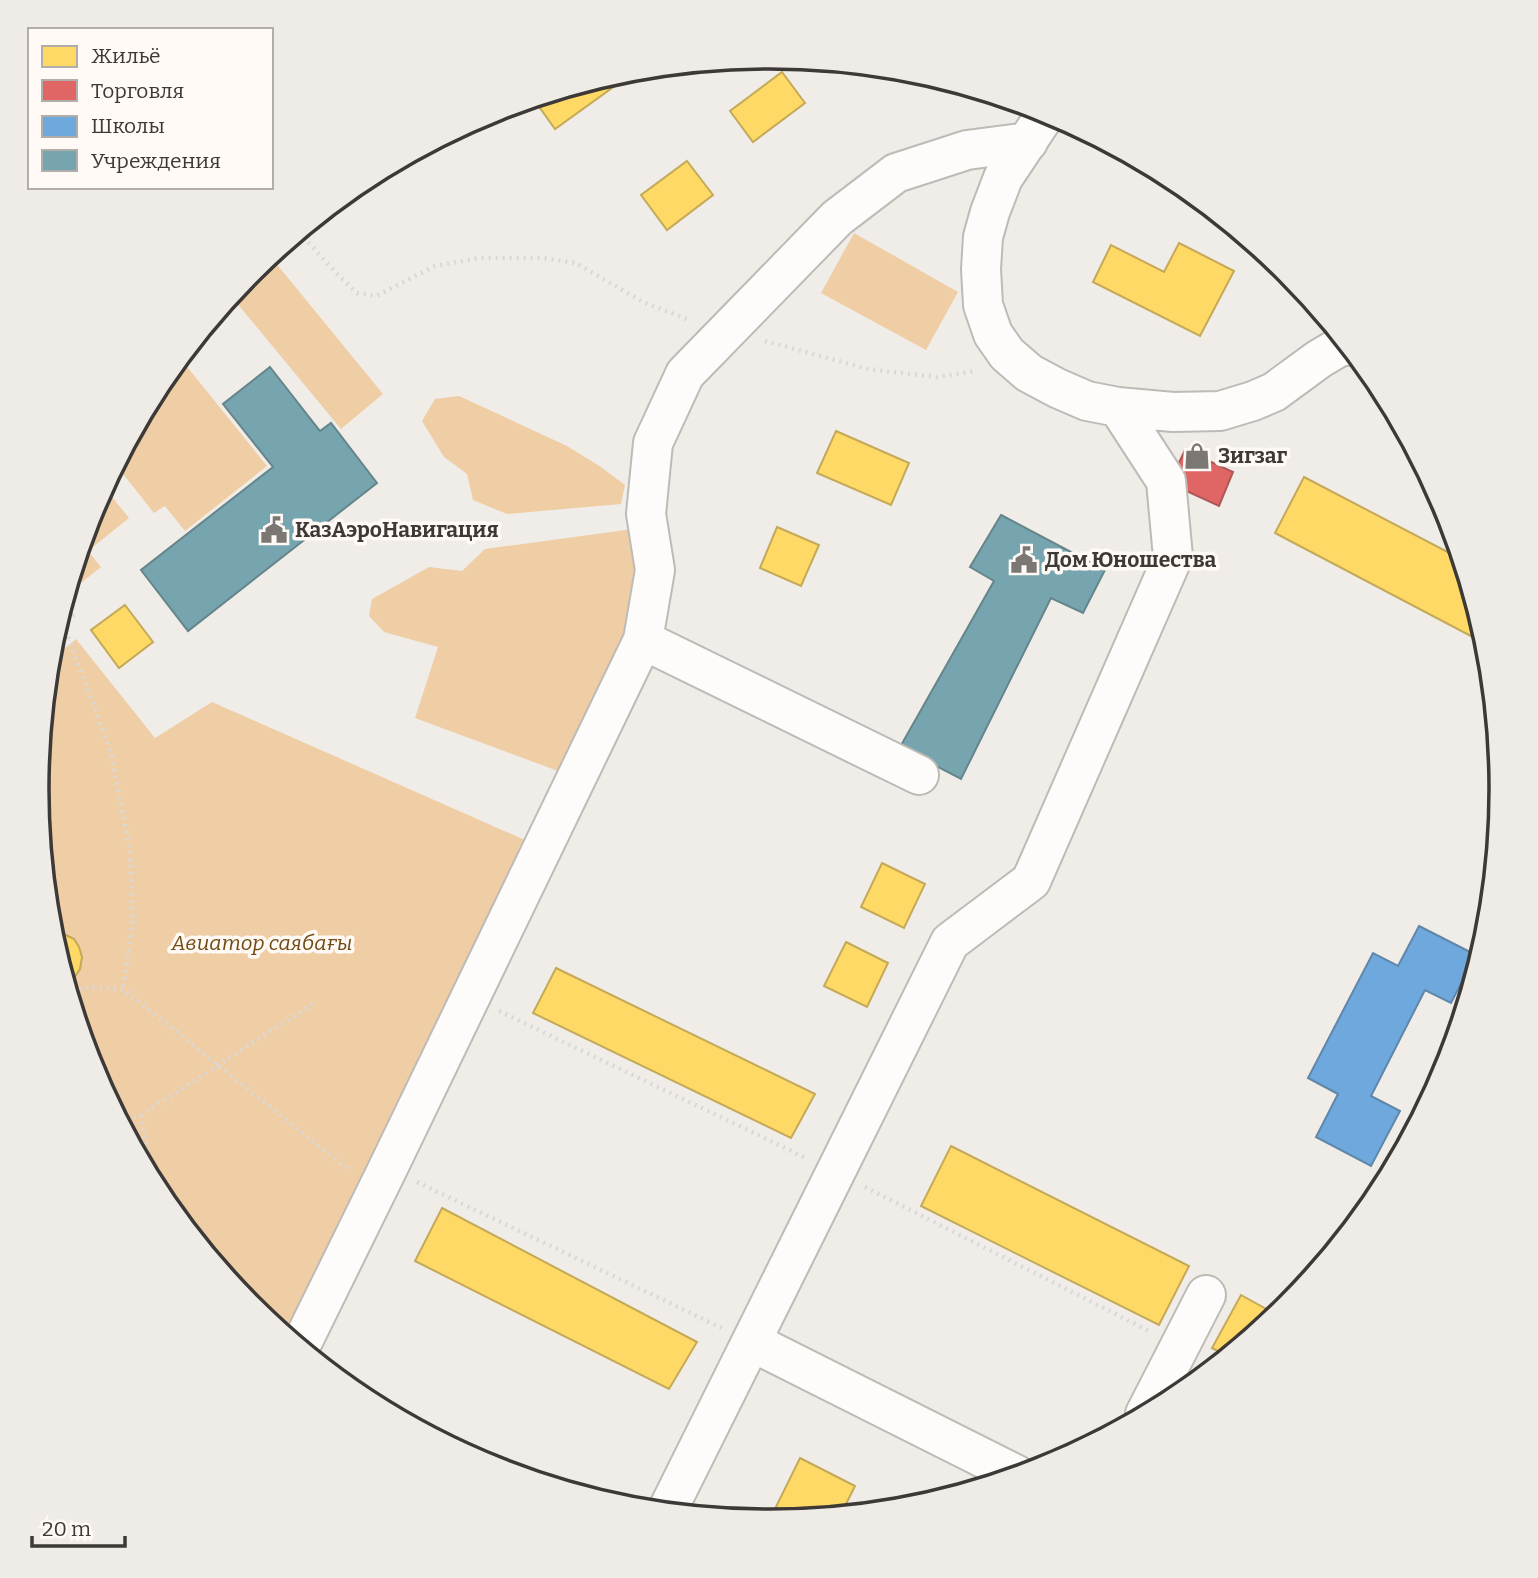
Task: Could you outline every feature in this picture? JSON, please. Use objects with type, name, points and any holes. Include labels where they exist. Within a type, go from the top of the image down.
[{"type":"street","points":[[304,1338],[643,640],[655,570],[646,514],[653,443],[685,373],[837,218],[896,173],[1037,127]]},
{"type":"street","points":[[1037,127],[1003,178],[983,237],[981,269],[983,305],[993,334],[1007,354],[1029,373],[1087,401],[1173,412],[1220,411],[1274,392],[1338,348]]},
{"type":"street","points":[[671,1502],[950,942],[1031,881],[1172,557],[1166,481],[1118,407]]},
{"type":"street","points":[[643,640],[919,775]]},
{"type":"street","points":[[1153,1398],[1206,1295]]},
{"type":"street","points":[[751,1342],[1005,1469]]},
{"type":"path","points":[[305,239],[356,293],[376,296],[435,266],[479,258],[543,258],[576,263],[643,302],[681,317],[869,369],[937,377],[970,372],[1007,354]]},
{"type":"path","points":[[70,618],[75,614]]},
{"type":"path","points":[[67,634],[111,752],[130,852],[133,921],[123,989]]},
{"type":"path","points":[[79,992],[82,987],[123,989],[218,1065],[382,1180],[751,1342]]},
{"type":"path","points":[[130,1120],[141,1115],[314,1003]]},
{"type":"path","points":[[141,1115],[147,1153]]},
{"type":"green space","points":[[854,233],[958,292],[926,350],[821,293]]},
{"type":"green space","points":[[277,264],[383,394],[341,429],[238,304]]},
{"type":"green space","points":[[187,366],[267,466],[185,531],[165,506],[154,513],[122,473],[145,429]]},
{"type":"green space","points":[[459,396],[567,446],[601,467],[625,485],[621,504],[507,514],[473,500],[467,474],[444,457],[422,421],[435,399]]},
{"type":"green space","points":[[112,496],[129,518],[90,549]]},
{"type":"green space","points":[[633,529],[641,571],[622,638],[558,771],[415,718],[438,647],[384,632],[369,616],[372,599],[429,567],[462,571],[485,549]]},
{"type":"green space","points":[[89,552],[101,567],[79,584]]},
{"type":"green space","name":"Авиатор саябағы","points":[[76,639],[155,738],[212,702],[534,844],[293,1329],[228,1264],[170,1189],[123,1107],[87,1020],[63,929],[51,836],[51,742],[63,650]]},
{"type":"building: Жильё","points":[[782,72],[805,103],[753,142],[730,111]]},
{"type":"building: Жильё","points":[[614,87],[555,129],[539,107]]},
{"type":"building: Жильё","points":[[687,161],[713,195],[667,230],[641,195]]},
{"type":"building: Жильё","points":[[1179,243],[1234,271],[1200,336],[1093,282],[1111,245],[1164,272]]},
{"type":"building: Жильё","points":[[836,431],[909,463],[891,505],[817,473]]},
{"type":"building: Жильё","points":[[1304,477],[1449,553],[1472,637],[1275,533]]},
{"type":"building: Жильё","points":[[777,527],[819,545],[801,586],[760,568]]},
{"type":"building: Жильё","points":[[125,605],[153,642],[119,668],[91,630]]},
{"type":"building: Жильё","points":[[882,863],[925,884],[904,928],[861,907]]},
{"type":"building: Жильё","points":[[64,934],[74,939],[79,947],[82,957],[80,969],[75,977]]},
{"type":"building: Жильё","points":[[846,942],[888,963],[867,1007],[824,986]]},
{"type":"building: Жильё","points":[[556,968],[815,1094],[791,1138],[533,1013]]},
{"type":"building: Жильё","points":[[951,1146],[1189,1266],[1159,1325],[921,1206]]},
{"type":"building: Жильё","points":[[442,1208],[697,1342],[669,1389],[415,1261]]},
{"type":"building: Жильё","points":[[1241,1295],[1266,1309],[1218,1351],[1212,1348]]},
{"type":"building: Жильё","points":[[800,1458],[855,1486],[846,1504],[775,1509]]},
{"type":"building: Торговля","points":[[1185,450],[1233,472],[1219,506],[1169,483]]},
{"type":"building: Школы","points":[[1419,926],[1470,952],[1462,982],[1451,1003],[1425,990],[1371,1096],[1400,1111],[1371,1166],[1316,1137],[1338,1094],[1308,1078],[1373,953],[1398,966]]},
{"type":"building: Учреждения","points":[[270,367],[320,431],[331,423],[377,483],[188,631],[141,570],[273,467],[223,404]]},
{"type":"building: Учреждения","points":[[1001,515],[1105,570],[1083,613],[1051,598],[961,779],[900,747],[994,581],[970,567]]},
{"type":"place","name":"Зигзаг","points":[[1197,456]]},
{"type":"place","name":"КазАэроНавигация","points":[[274,530]]},
{"type":"place","name":"Дом Юношества","points":[[1024,560]]}]
